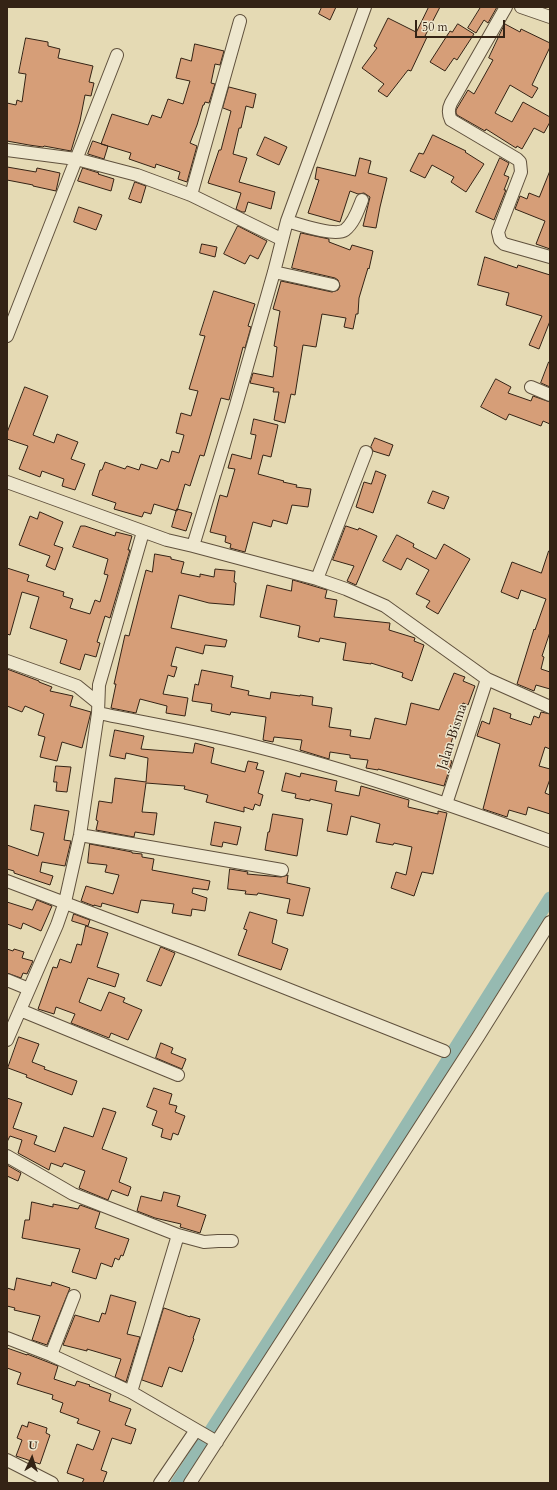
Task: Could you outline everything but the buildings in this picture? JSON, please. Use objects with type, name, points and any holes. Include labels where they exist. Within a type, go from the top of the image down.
[{"type":"street","points":[[193,546],[236,405],[274,272],[286,220],[365,7]]},
{"type":"street","points":[[506,7],[450,104],[448,110],[449,117],[451,120],[520,162],[522,172],[498,232],[500,240],[504,244],[550,257]]},
{"type":"street","points":[[521,7],[550,17]]},
{"type":"street","points":[[191,194],[240,21]]},
{"type":"street","points":[[7,336],[117,55]]},
{"type":"street","points":[[7,150],[76,159],[137,175],[191,194],[281,239]]},
{"type":"street","points":[[286,220],[337,233],[344,231],[350,224],[362,200]]},
{"type":"street","points":[[274,272],[333,286]]},
{"type":"street","points":[[531,387],[550,395]]},
{"type":"street","points":[[317,579],[366,452]]},
{"type":"street","points":[[7,482],[167,540],[317,579],[346,589],[385,606],[487,679],[550,706]]},
{"type":"street","points":[[7,1040],[56,925],[64,902],[80,835],[98,708],[99,684],[143,532]]},
{"type":"street","points":[[7,661],[77,686],[99,684]]},
{"type":"street","name":"Jalan Bisma","points":[[446,804],[487,679]]},
{"type":"street","points":[[77,686],[98,708],[257,746],[353,773],[550,841]]},
{"type":"street","points":[[80,835],[282,870]]},
{"type":"street","points":[[7,880],[444,1050]]},
{"type":"street","points":[[190,1483],[215,1441],[478,1037],[550,922]]},
{"type":"street","points":[[7,980],[29,989]]},
{"type":"street","points":[[20,1010],[178,1075]]},
{"type":"street","points":[[7,1156],[73,1194],[178,1235],[204,1242],[232,1241]]},
{"type":"street","points":[[131,1392],[178,1235]]},
{"type":"street","points":[[51,1355],[74,1296]]},
{"type":"street","points":[[7,1338],[51,1355],[131,1392],[215,1441]]},
{"type":"street","points":[[160,1483],[199,1432]]},
{"type":"street","points":[[7,1460],[52,1483]]},
{"type":"waterway","points":[[177,1483],[353,1210],[550,898]]}]
